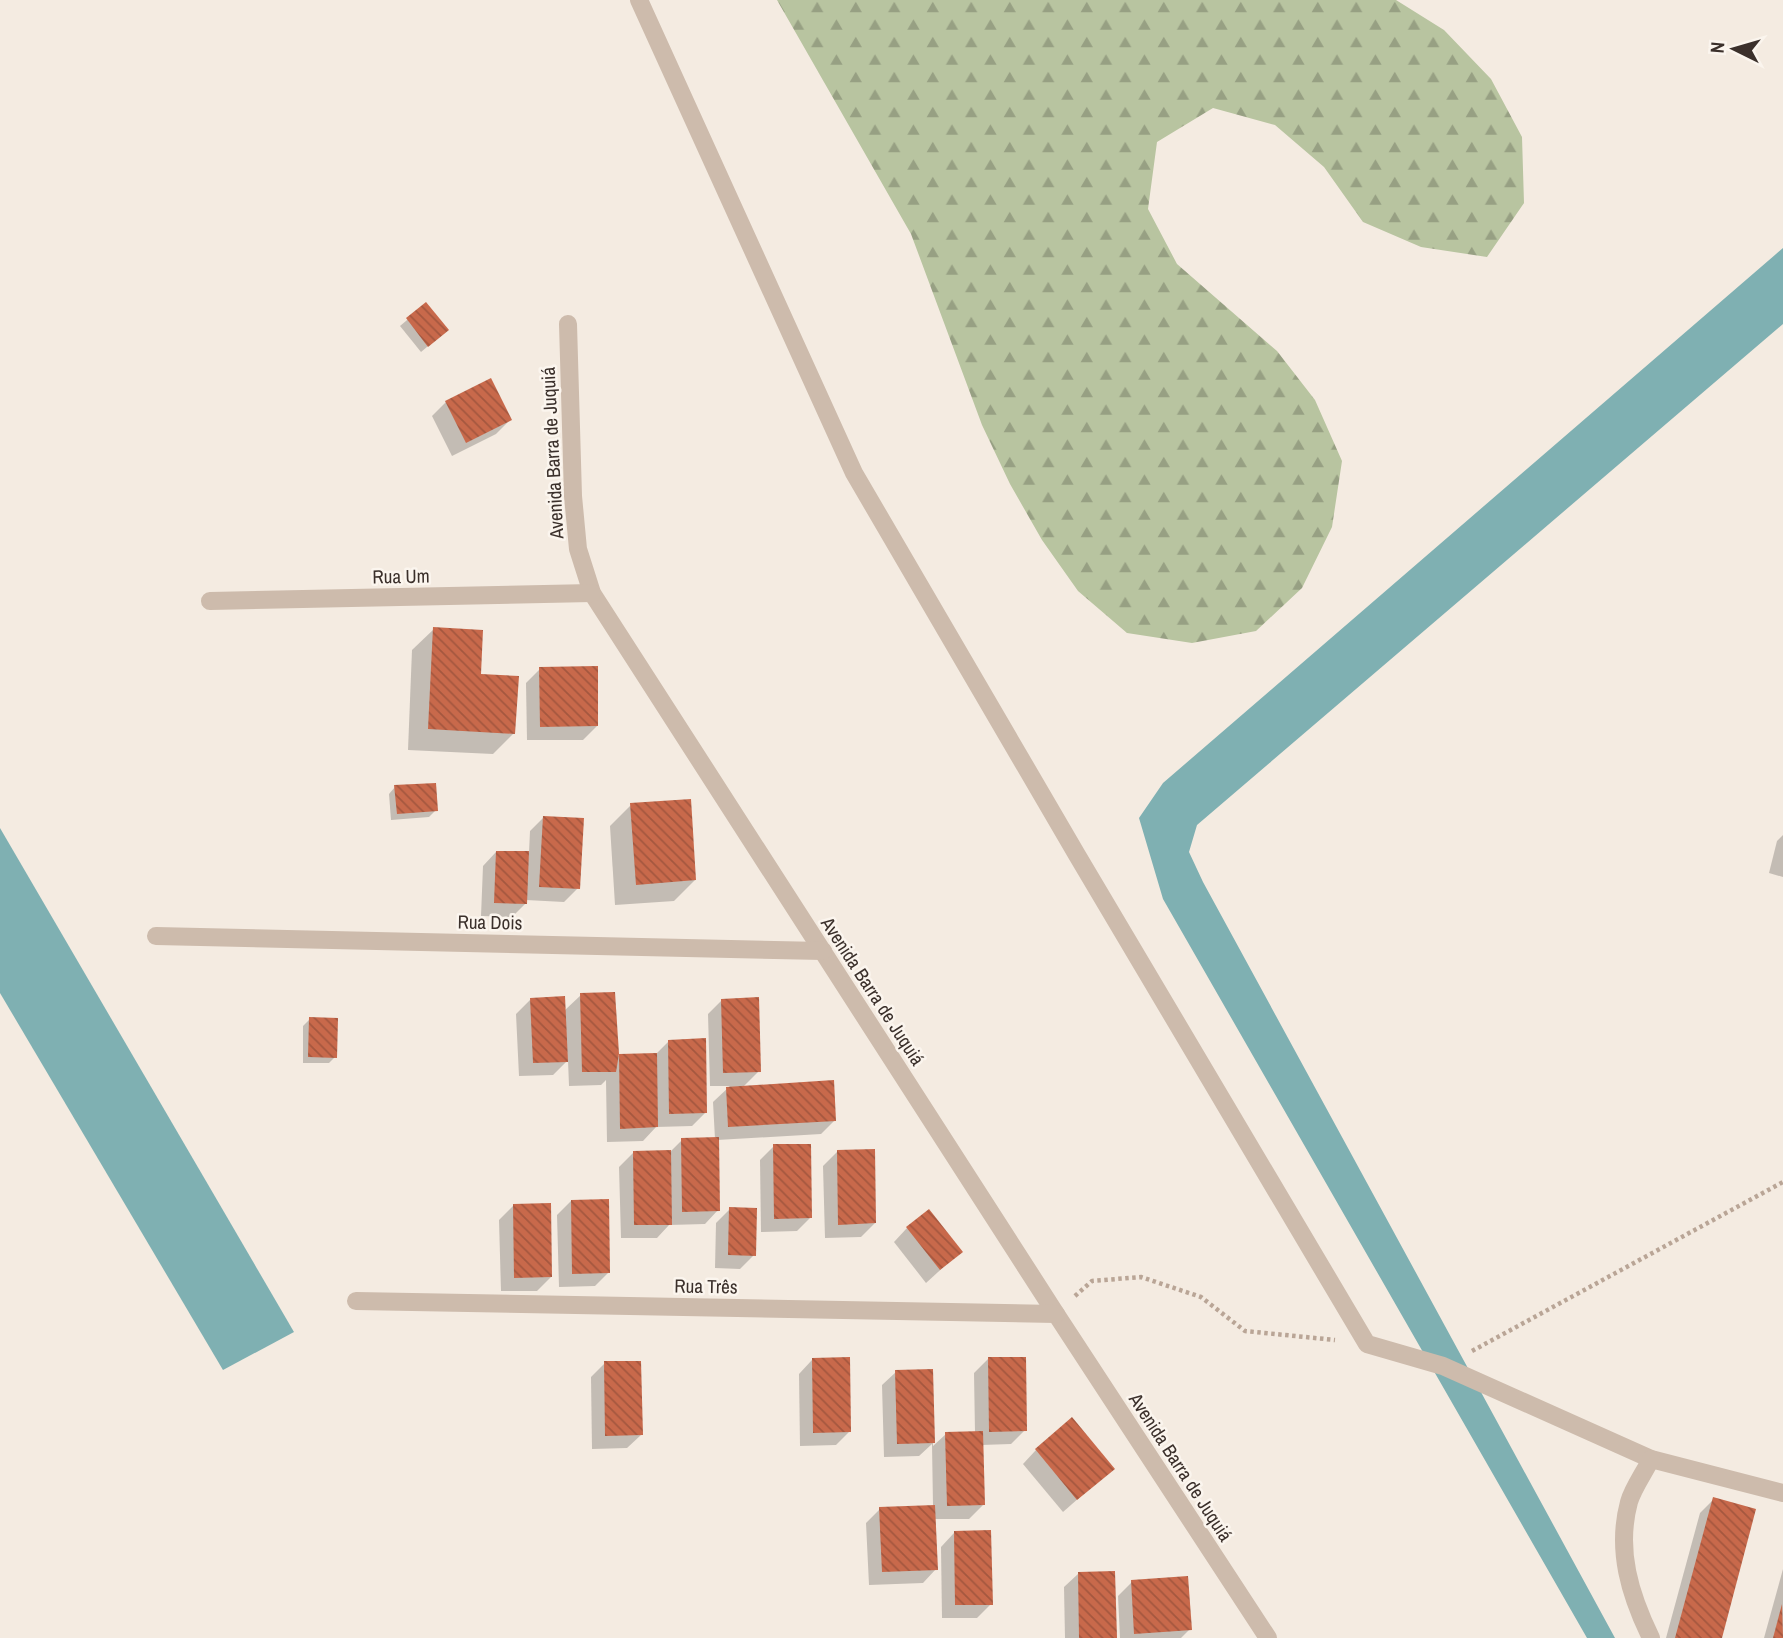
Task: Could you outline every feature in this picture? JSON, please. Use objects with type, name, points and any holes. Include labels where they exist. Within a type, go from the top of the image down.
[{"type":"street","points":[[639,0],[854,473],[1367,1344],[1443,1366],[1651,1459],[1783,1493]]},
{"type":"street","name":"Avenida Barra de Juquiá","points":[[568,324],[573,496],[578,549],[593,593],[1056,1314],[1268,1638]]},
{"type":"street","name":"Rua Um","points":[[210,601],[593,593]]},
{"type":"street","name":"Rua Dois","points":[[156,936],[823,951]]},
{"type":"street","name":"Rua Três","points":[[356,1301],[1056,1314]]},
{"type":"street","points":[[1651,1459],[1629,1501],[1623,1541],[1627,1582],[1651,1638]]},
{"type":"path","points":[[1443,1366],[1783,1182]]},
{"type":"path","points":[[1056,1314],[1092,1281],[1141,1277],[1201,1297],[1245,1331],[1367,1344]]},
{"type":"green space","points":[[777,0],[1396,0],[1444,30],[1491,79],[1522,137],[1524,203],[1487,257],[1421,247],[1363,222],[1324,167],[1275,125],[1213,108],[1157,142],[1148,209],[1177,264],[1277,351],[1315,400],[1342,461],[1332,527],[1302,588],[1256,631],[1192,643],[1127,633],[1078,591],[1042,540],[1010,484],[982,425],[911,234]]},
{"type":"water","points":[[1783,248],[1783,324],[1197,825],[1189,852],[1615,1638],[1587,1638],[1163,899],[1139,818],[1163,783]]},
{"type":"water","points":[[0,828],[294,1332],[223,1370],[0,993]]},
{"type":"building","points":[[426,302],[449,330],[428,347],[406,318]]},
{"type":"building","points":[[491,378],[512,420],[466,443],[445,401]]},
{"type":"building","points":[[433,627],[483,630],[481,674],[519,676],[515,734],[428,729]]},
{"type":"building","points":[[598,666],[598,726],[540,727],[539,667]]},
{"type":"building","points":[[436,783],[438,811],[397,814],[394,785]]},
{"type":"building","points":[[691,799],[696,880],[636,885],[630,803]]},
{"type":"building","points":[[543,816],[584,818],[580,889],[539,887]]},
{"type":"building","points":[[496,851],[529,851],[527,904],[494,903]]},
{"type":"building","points":[[615,992],[619,1054],[616,1072],[582,1072],[580,993]]},
{"type":"building","points":[[565,996],[568,1062],[533,1063],[530,998]]},
{"type":"building","points":[[759,997],[761,1072],[723,1073],[721,999]]},
{"type":"building","points":[[309,1017],[338,1018],[337,1058],[308,1057]]},
{"type":"building","points":[[706,1038],[707,1113],[669,1114],[668,1040]]},
{"type":"building","points":[[657,1053],[658,1127],[620,1129],[619,1054]]},
{"type":"building","points":[[834,1080],[836,1121],[728,1127],[726,1087]]},
{"type":"building","points":[[719,1137],[720,1211],[682,1212],[681,1138]]},
{"type":"building","points":[[773,1144],[811,1144],[812,1218],[774,1219]]},
{"type":"building","points":[[875,1149],[876,1223],[838,1225],[837,1150]]},
{"type":"building","points":[[671,1150],[672,1225],[634,1225],[633,1151]]},
{"type":"building","points":[[609,1199],[610,1273],[572,1274],[571,1200]]},
{"type":"building","points":[[551,1203],[552,1277],[514,1278],[513,1204]]},
{"type":"building","points":[[729,1207],[757,1208],[756,1256],[728,1255]]},
{"type":"building","points":[[929,1209],[963,1252],[940,1270],[906,1227]]},
{"type":"building","points":[[850,1357],[851,1432],[813,1433],[812,1358]]},
{"type":"building","points":[[988,1357],[1026,1357],[1027,1431],[989,1432]]},
{"type":"building","points":[[604,1361],[641,1361],[643,1435],[605,1436]]},
{"type":"building","points":[[933,1369],[935,1443],[897,1444],[895,1370]]},
{"type":"building","points":[[1072,1417],[1115,1469],[1077,1500],[1035,1449]]},
{"type":"building","points":[[983,1431],[985,1505],[947,1506],[945,1432]]},
{"type":"building","points":[[1713,1497],[1756,1509],[1722,1638],[1675,1638]]},
{"type":"building","points":[[935,1505],[938,1570],[882,1572],[879,1507]]},
{"type":"building","points":[[991,1530],[993,1605],[955,1605],[954,1531]]},
{"type":"building","points":[[1115,1571],[1117,1638],[1079,1638],[1078,1572]]},
{"type":"building","points":[[1188,1576],[1192,1630],[1134,1634],[1131,1580]]},
{"type":"building","points":[[1782,1604],[1783,1638],[1773,1638]]}]
